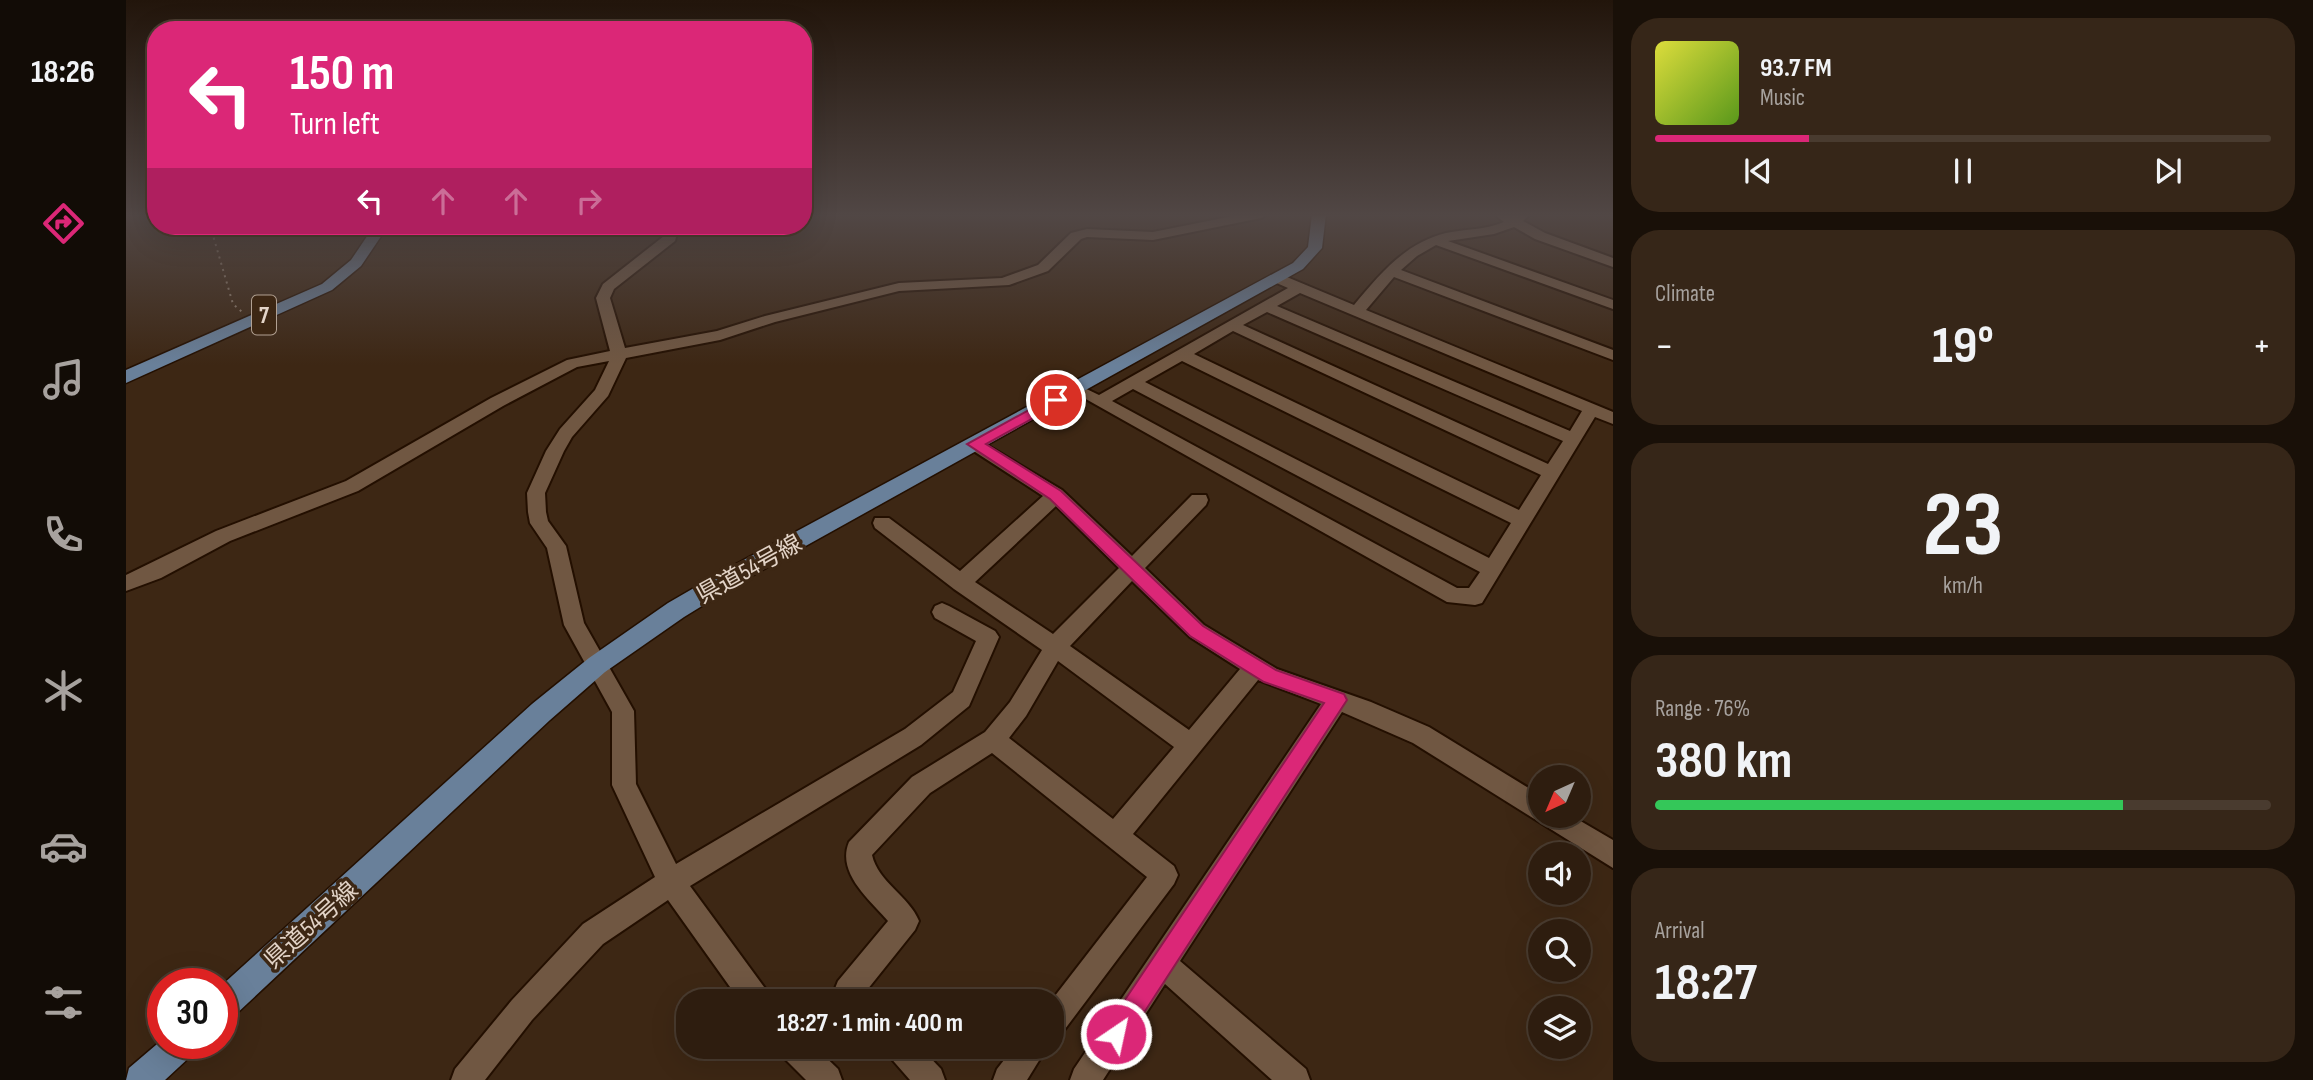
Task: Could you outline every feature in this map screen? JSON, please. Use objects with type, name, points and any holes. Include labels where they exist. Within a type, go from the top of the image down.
[{"type":"main road","name":"7","points":[[126,377],[316,293],[341,278],[353,264]]},
{"type":"main road","name":"県道54号線","points":[[238,991],[541,712],[597,665],[676,610],[733,576],[1300,264]]},
{"type":"main road","points":[[141,1080],[164,1059]]},
{"type":"street","points":[[637,264],[608,287],[603,298],[619,356],[602,392],[566,433],[555,451],[536,493],[539,523],[556,545],[574,625],[623,711],[624,785],[671,882],[748,989]]},
{"type":"street","points":[[126,583],[154,572],[223,536],[352,486],[573,362],[619,356],[673,342],[720,335],[770,319],[899,287],[1003,282],[1047,264]]},
{"type":"street","points":[[1357,311],[1397,264]]},
{"type":"street","points":[[1500,264],[1613,305]]},
{"type":"street","points":[[1391,271],[1613,355]]},
{"type":"street","points":[[1277,278],[1613,418]]},
{"type":"street","points":[[1100,401],[1299,287]]},
{"type":"street","points":[[1266,306],[1573,439]]},
{"type":"street","points":[[1231,325],[1552,473]]},
{"type":"street","points":[[1181,354],[1523,520]]},
{"type":"street","points":[[1132,382],[1494,570]]},
{"type":"street","points":[[1076,388],[1454,596],[1475,597],[1591,410]]},
{"type":"street","points":[[975,444],[1056,495],[1197,631],[1270,676],[1421,734],[1528,801]]},
{"type":"street","points":[[961,583],[1056,495]]},
{"type":"street","points":[[850,989],[906,921],[863,873],[858,851],[920,785],[992,740],[1018,709],[1055,647],[1199,500]]},
{"type":"street","points":[[882,523],[961,583],[1191,745]]},
{"type":"street","points":[[466,1080],[522,1010],[593,934],[671,882],[913,737],[961,699],[988,637],[942,612]]},
{"type":"street","points":[[1115,836],[1255,667]]},
{"type":"street","points":[[1085,1080],[1337,700]]},
{"type":"street","points":[[992,740],[1165,875],[1064,1007]]},
{"type":"street","points":[[1569,828],[1613,855]]},
{"type":"street","points":[[1163,964],[1295,1080]]},
{"type":"street","points":[[805,1059],[827,1080]]},
{"type":"street","points":[[911,1059],[930,1080]]},
{"type":"street","points":[[1009,1080],[1024,1059]]},
{"type":"path","points":[[221,264],[233,304],[251,321]]},
{"type":"route","points":[[1056,400],[975,444],[1056,495],[1197,631],[1270,676],[1337,700],[1116,1034]]}]
